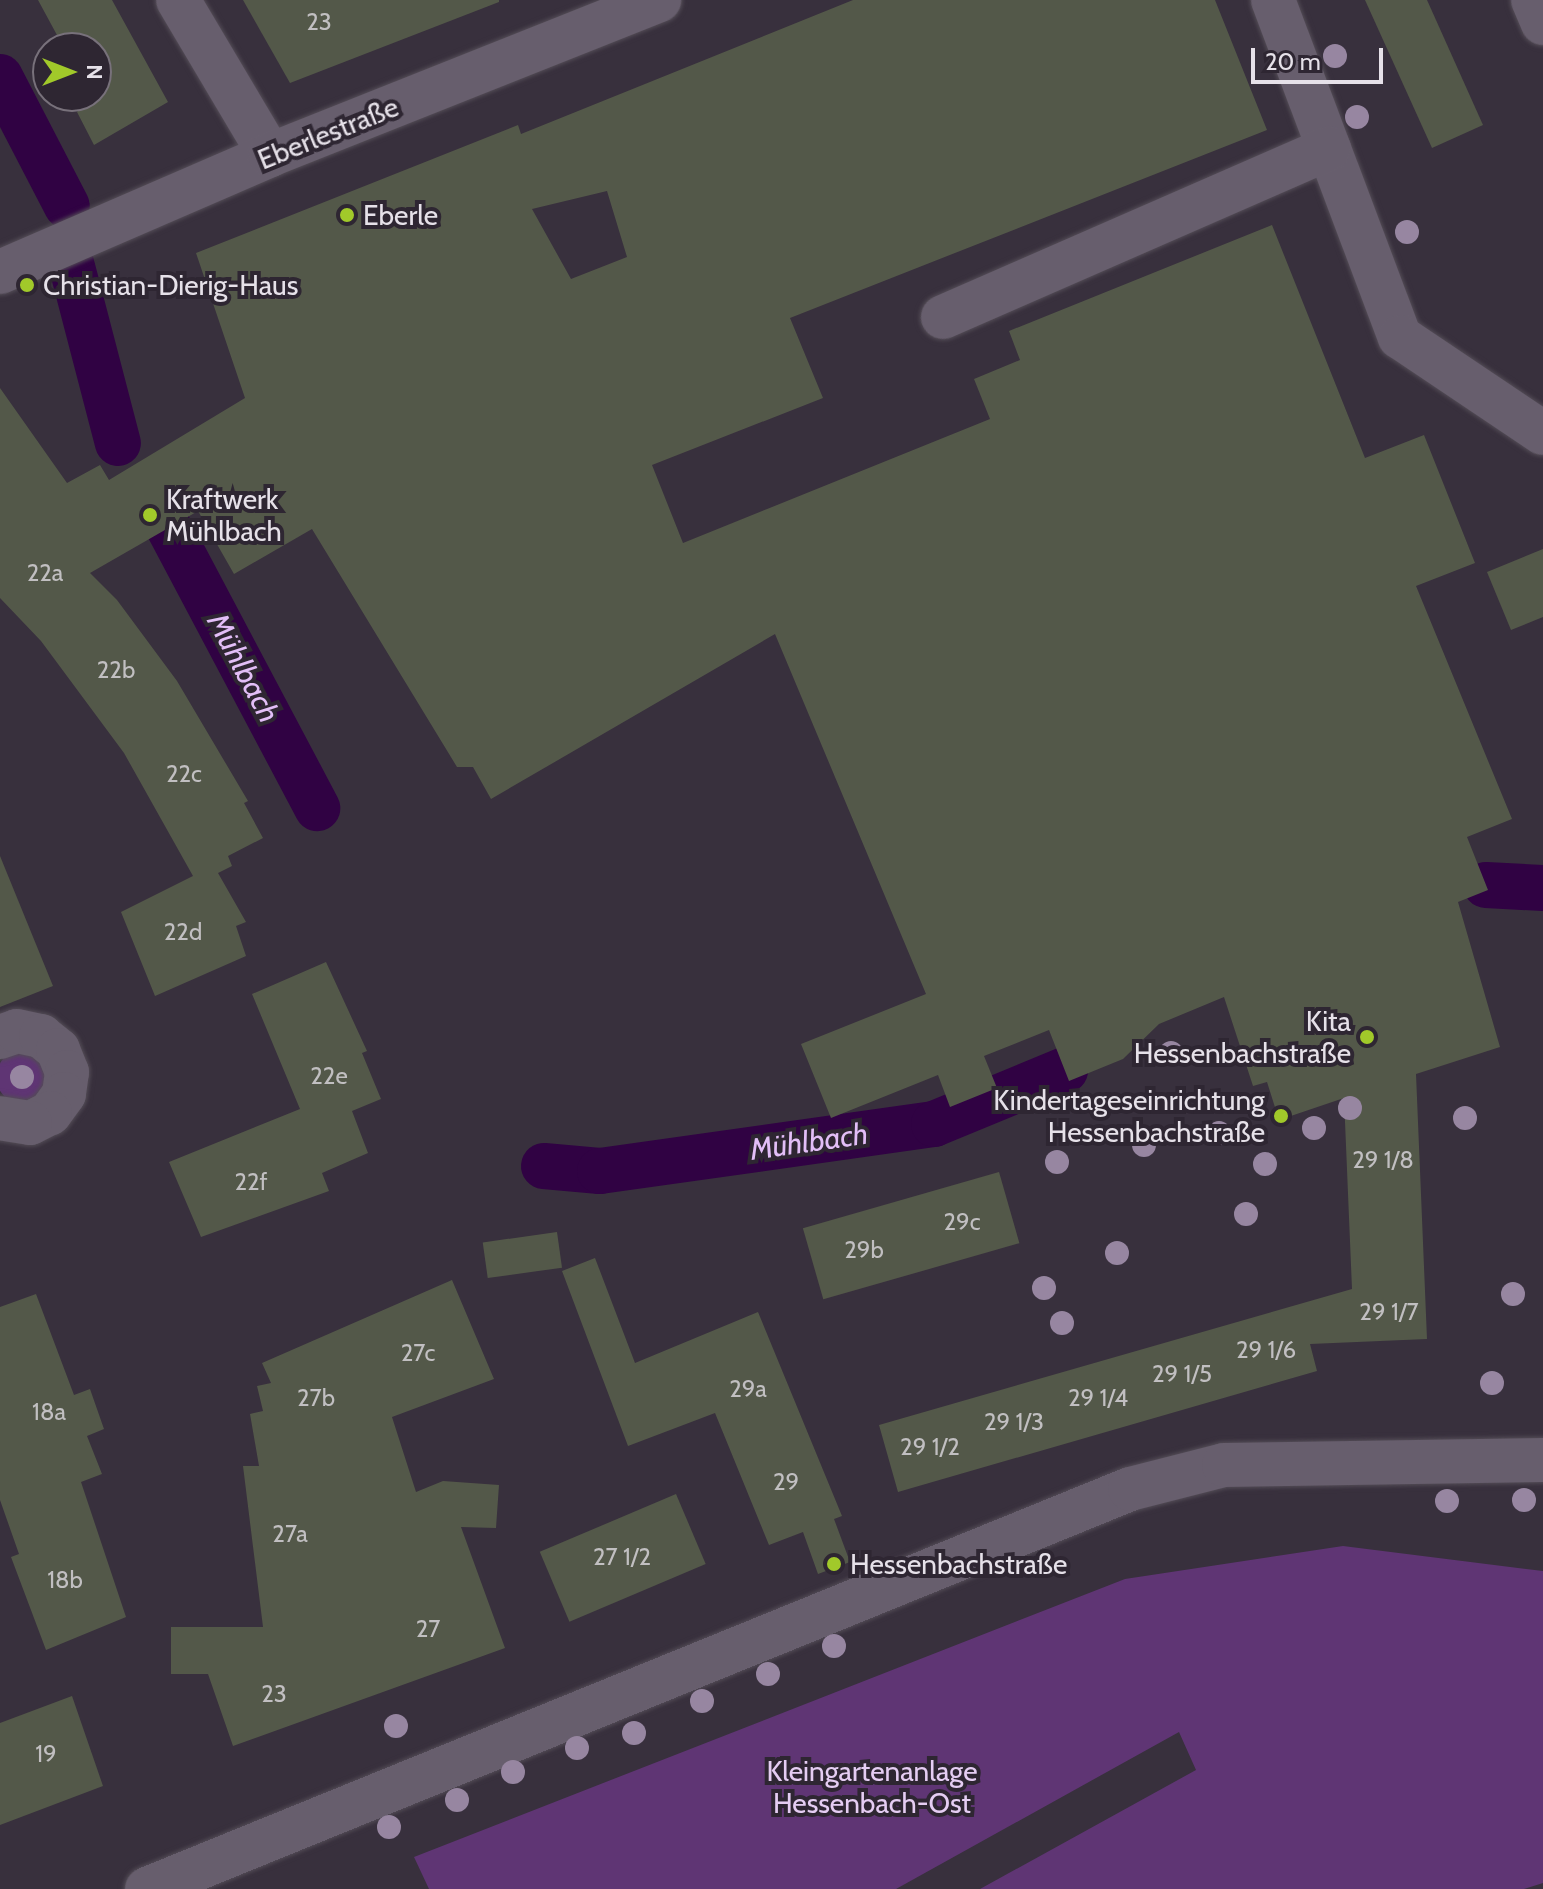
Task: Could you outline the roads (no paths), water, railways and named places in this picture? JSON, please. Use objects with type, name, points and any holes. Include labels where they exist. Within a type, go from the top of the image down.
[{"type":"street","points":[[178,0],[270,155]]},
{"type":"street","name":"Eberlestraße","points":[[0,272],[270,155],[659,0]]},
{"type":"street","points":[[1273,0],[1400,337],[1543,433]]},
{"type":"street","points":[[1533,0],[1543,23]]},
{"type":"street","points":[[943,317],[1329,148]]},
{"type":"street","points":[[0,1037],[29,1032],[50,1042],[64,1060],[67,1083],[58,1105],[41,1119],[18,1124],[0,1118]]},
{"type":"street","points":[[147,1889],[1130,1489],[1224,1465],[1543,1460]]},
{"type":"waterway","name":"Mühlbach","points":[[0,77],[67,206]]},
{"type":"waterway","name":"Mühlbach","points":[[71,263],[118,443]]},
{"type":"waterway","name":"Mühlbach","points":[[169,528],[317,808]]},
{"type":"waterway","name":"Mühlbach","points":[[1486,885],[1543,888]]},
{"type":"waterway","name":"Mühlbach","points":[[544,1166],[600,1171],[934,1124],[1065,1070]]},
{"type":"place","name":"Eberle","points":[[347,215]]},
{"type":"place","name":"Christian-Dierig-Haus","points":[[27,285]]},
{"type":"place","name":"Kraftwerk Mühlbach","points":[[150,515]]},
{"type":"place","name":"Kita Hessenbachstraße","points":[[1367,1037]]},
{"type":"place","name":"Kindertageseinrichtung Hessenbachstraße","points":[[1281,1116]]},
{"type":"place","name":"Hessenbachstraße","points":[[834,1564]]},
{"type":"park label","name":"Kleingartenanlage Hessenbach-Ost","points":[[872,1787]]}]
